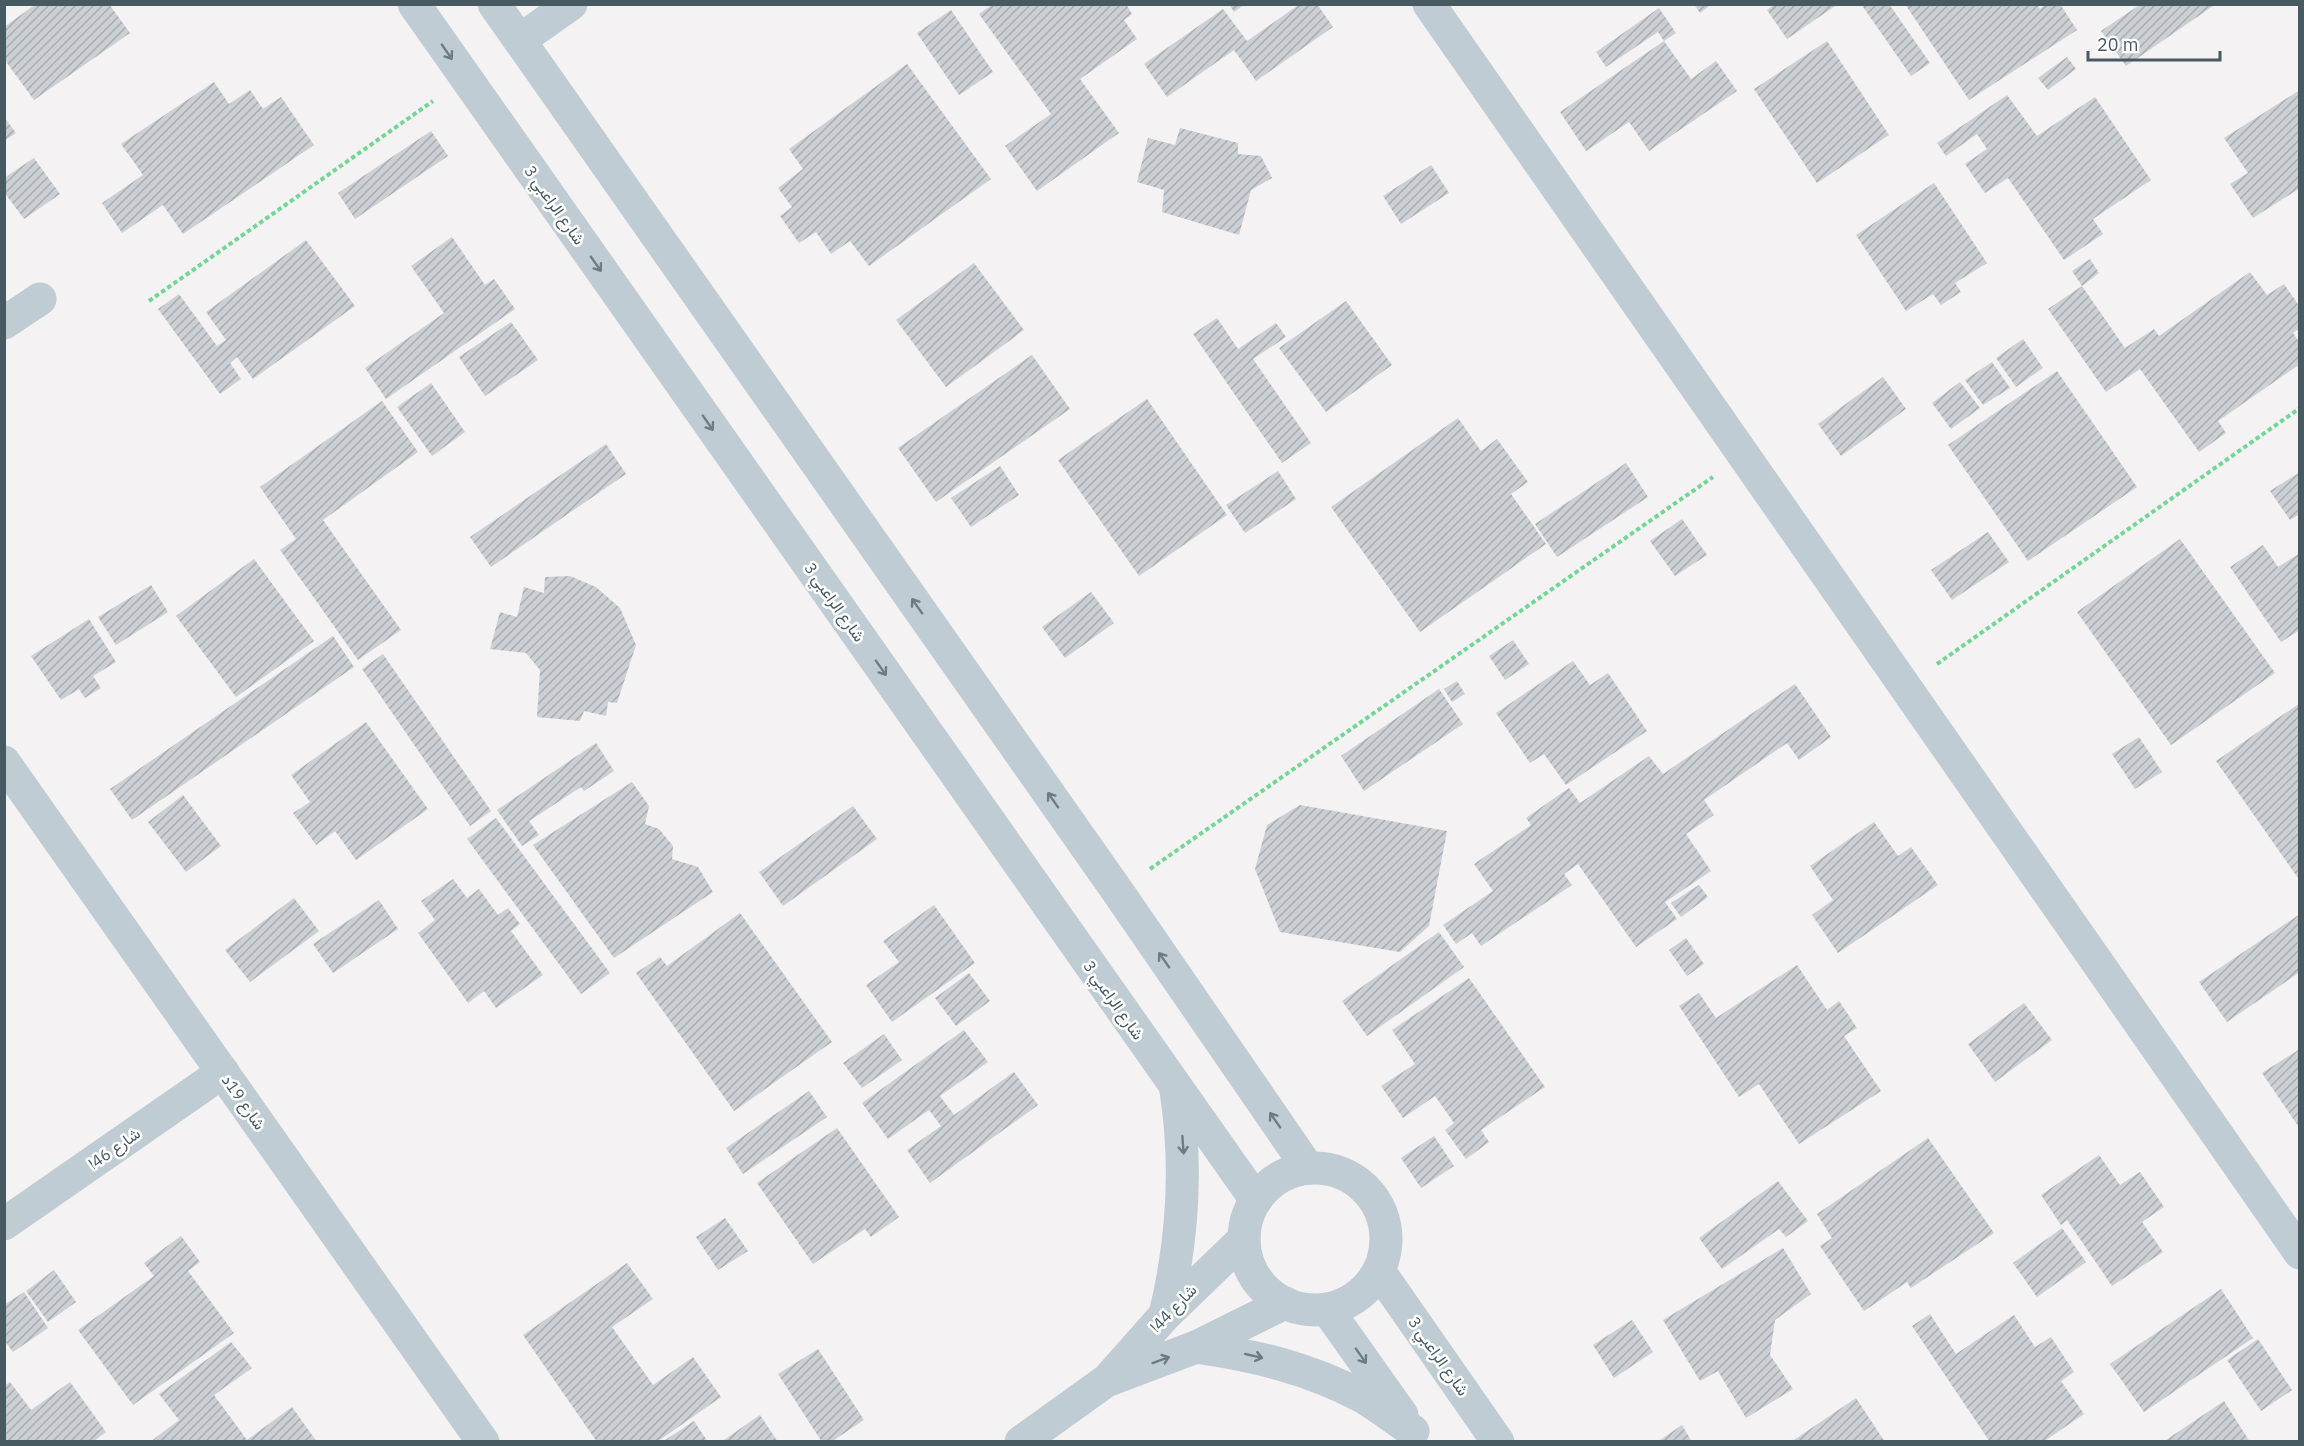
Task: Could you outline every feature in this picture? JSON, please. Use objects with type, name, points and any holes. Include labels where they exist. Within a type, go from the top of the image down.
[{"type":"street","name":"شارع الراعبي 3","points":[[414,4],[1256,1200]]},
{"type":"street","points":[[494,4],[1118,892],[1308,1168]]},
{"type":"street","points":[[520,40],[571,4]]},
{"type":"street","points":[[1429,4],[2300,1253]]},
{"type":"street","points":[[4,323],[40,299]]},
{"type":"street","name":"شارع 19د","points":[[4,762],[483,1442]]},
{"type":"street","name":"شارع 46ا","points":[[4,1224],[223,1072]]},
{"type":"street","points":[[1165,1315],[1174,1278],[1183,1202],[1183,1154],[1176,1087]]},
{"type":"street","points":[[1308,1168],[1327,1169],[1345,1174],[1361,1184],[1374,1199],[1382,1215],[1386,1233],[1385,1252],[1379,1270],[1358,1295],[1327,1309],[1299,1307],[1285,1303],[1260,1283],[1251,1269],[1246,1254],[1244,1239],[1246,1225],[1256,1200],[1278,1178],[1308,1168]]},
{"type":"street","name":"شارع 44ا","points":[[1021,1442],[1106,1382],[1165,1315],[1244,1239]]},
{"type":"street","name":"شارع الراعبي 3","points":[[1379,1270],[1498,1442]]},
{"type":"street","name":"شارع 44ا","points":[[1106,1382],[1196,1347],[1285,1303]]},
{"type":"street","points":[[1327,1309],[1416,1436]]},
{"type":"street","points":[[1196,1347],[1254,1356],[1311,1373],[1363,1398],[1416,1436]]},
{"type":"path","points":[[150,301],[465,79]]},
{"type":"path","points":[[1905,687],[2300,408]]},
{"type":"path","points":[[1118,892],[1744,456]]},
{"type":"building","points":[[36,4],[109,4],[130,33],[34,100],[4,59],[4,27]]},
{"type":"building","points":[[993,4],[1126,4],[1132,14],[1124,20],[1137,39],[1080,79],[1119,133],[1037,191],[1005,146],[1051,114],[979,14]]},
{"type":"building","points":[[1229,4],[1245,4],[1234,12]]},
{"type":"building","points":[[1300,4],[1317,4],[1333,27],[1256,81],[1234,50],[1167,97],[1144,64],[1223,9],[1247,41]]},
{"type":"building","points":[[1694,4],[1712,4],[1700,13]]},
{"type":"building","points":[[1775,4],[1838,4],[1787,39],[1767,10]]},
{"type":"building","points":[[1861,4],[1889,4],[1930,63],[1911,76]]},
{"type":"building","points":[[1905,4],[2037,4],[2040,9],[2046,4],[2060,4],[2077,30],[1969,100]]},
{"type":"building","points":[[2141,4],[2216,4],[2126,66],[2101,31]]},
{"type":"building","points":[[1659,8],[1676,33],[1664,41],[1658,32],[1606,67],[1596,52]]},
{"type":"building","points":[[951,10],[993,72],[959,95],[917,33]]},
{"type":"building","points":[[1664,41],[1691,79],[1716,61],[1737,91],[1649,151],[1629,122],[1586,151],[1560,112]]},
{"type":"building","points":[[1827,41],[1889,135],[1817,183],[1754,89]]},
{"type":"building","points":[[2067,57],[2076,69],[2048,90],[2038,78]]},
{"type":"building","points":[[907,64],[991,179],[869,266],[850,241],[831,254],[816,232],[799,243],[780,216],[792,207],[778,188],[803,169],[789,149]]},
{"type":"building","points":[[214,82],[229,104],[250,90],[263,109],[281,97],[314,145],[183,234],[163,205],[122,233],[102,203],[143,175],[121,144]]},
{"type":"building","points":[[2300,90],[2300,188],[2253,218],[2230,184],[2248,173],[2224,138]]},
{"type":"building","points":[[2007,95],[2037,136],[2095,97],[2151,180],[2093,219],[2103,234],[2064,260],[2008,178],[1985,193],[1965,164],[1987,149],[1977,134],[1946,156],[1937,143]]},
{"type":"building","points":[[4,117],[16,133],[4,141]]},
{"type":"building","points":[[1180,128],[1238,143],[1238,154],[1261,156],[1272,178],[1251,190],[1239,235],[1162,212],[1164,190],[1137,182],[1148,138],[1175,145]]},
{"type":"building","points":[[431,131],[448,156],[355,219],[338,193]]},
{"type":"building","points":[[34,158],[60,194],[24,219],[4,192],[4,178]]},
{"type":"building","points":[[1431,165],[1449,193],[1401,224],[1383,196]]},
{"type":"building","points":[[1934,183],[1987,263],[1955,283],[1961,292],[1941,305],[1933,294],[1906,311],[1856,235]]},
{"type":"building","points":[[452,237],[485,285],[494,279],[515,309],[386,399],[365,368],[444,313],[411,266]]},
{"type":"building","points":[[306,240],[355,306],[253,379],[237,357],[230,363],[241,379],[220,394],[158,309],[179,294],[217,346],[226,340],[206,312]]},
{"type":"building","points":[[2090,259],[2099,273],[2082,286],[2072,271]]},
{"type":"building","points":[[974,263],[1024,330],[946,387],[896,320]]},
{"type":"building","points":[[2250,272],[2267,295],[2284,284],[2300,307],[2300,328],[2293,333],[2300,343],[2300,364],[2218,421],[2226,433],[2199,452],[2140,369],[2106,392],[2048,309],[2082,286],[2125,348],[2154,329],[2159,336]]},
{"type":"building","points":[[1346,301],[1392,365],[1326,412],[1279,348]]},
{"type":"building","points":[[1217,318],[1238,349],[1276,323],[1286,337],[1253,359],[1311,443],[1282,463],[1193,334]]},
{"type":"building","points":[[511,322],[538,360],[485,396],[459,357]]},
{"type":"building","points":[[2023,339],[2043,368],[2016,387],[1996,358]]},
{"type":"building","points":[[1032,355],[1070,409],[936,502],[898,448]]},
{"type":"building","points":[[1992,362],[2010,388],[1983,405],[1965,380]]},
{"type":"building","points":[[2057,371],[2137,487],[2028,561],[1948,445]]},
{"type":"building","points":[[1883,377],[1906,409],[1841,456],[1818,424]]},
{"type":"building","points":[[1960,382],[1980,408],[1951,429],[1932,403]]},
{"type":"building","points":[[431,383],[465,432],[432,456],[397,407]]},
{"type":"building","points":[[1147,399],[1227,515],[1139,576],[1058,460]]},
{"type":"building","points":[[382,401],[418,452],[323,520],[401,630],[358,660],[280,550],[296,539],[260,487]]},
{"type":"building","points":[[1458,418],[1481,451],[1497,439],[1528,482],[1511,494],[1546,544],[1420,632],[1331,507]]},
{"type":"building","points":[[606,444],[626,474],[491,567],[470,537]]},
{"type":"building","points":[[1626,463],[1648,497],[1557,557],[1535,524]]},
{"type":"building","points":[[1000,466],[1019,495],[971,527],[951,498]]},
{"type":"building","points":[[1278,471],[1296,499],[1245,533],[1226,505]]},
{"type":"building","points":[[2300,472],[2300,514],[2290,520],[2270,491]]},
{"type":"building","points":[[1682,519],[1707,555],[1675,576],[1650,541]]},
{"type":"building","points":[[1988,532],[2009,562],[1952,600],[1931,570]]},
{"type":"building","points":[[2180,539],[2275,673],[2171,745],[2077,612]]},
{"type":"building","points":[[2263,545],[2278,567],[2300,553],[2300,630],[2281,642],[2230,567]]},
{"type":"building","points":[[254,559],[314,641],[236,697],[176,616]]},
{"type":"building","points":[[570,576],[596,587],[620,608],[636,645],[617,703],[608,702],[606,716],[584,711],[580,721],[537,717],[540,670],[526,653],[490,649],[500,612],[517,617],[524,587],[544,593],[545,577]]},
{"type":"building","points":[[151,585],[168,612],[116,645],[98,617]]},
{"type":"building","points":[[1091,592],[1114,623],[1065,658],[1042,627]]},
{"type":"building","points":[[89,619],[116,662],[93,676],[101,688],[85,698],[79,689],[61,700],[31,656]]},
{"type":"building","points":[[333,636],[354,667],[132,820],[110,789]]},
{"type":"building","points":[[1513,640],[1529,664],[1505,680],[1489,656]]},
{"type":"building","points":[[383,654],[491,811],[470,826],[362,669]]},
{"type":"building","points":[[1573,661],[1590,685],[1608,673],[1647,731],[1566,785],[1544,754],[1530,763],[1496,713]]},
{"type":"building","points":[[1457,681],[1465,694],[1452,702],[1444,689]]},
{"type":"building","points":[[1795,684],[1831,737],[1799,760],[1787,743],[1704,800],[1714,815],[1686,834],[1711,871],[1665,902],[1677,919],[1636,947],[1578,864],[1564,874],[1572,885],[1481,946],[1472,933],[1456,944],[1443,925],[1493,891],[1474,864],[1531,825],[1526,818],[1569,788],[1580,803],[1649,756],[1663,774]]},
{"type":"building","points":[[1439,689],[1463,724],[1364,791],[1341,756]]},
{"type":"building","points":[[2300,703],[2300,877],[2298,878],[2216,761]]},
{"type":"building","points":[[366,722],[428,809],[356,860],[335,831],[316,845],[293,813],[310,802],[291,775]]},
{"type":"building","points":[[2139,737],[2162,772],[2135,789],[2112,754]]},
{"type":"building","points":[[596,743],[614,771],[584,791],[581,787],[529,821],[539,835],[522,846],[497,810]]},
{"type":"building","points":[[632,782],[649,806],[645,824],[659,829],[673,846],[672,859],[698,867],[713,892],[614,958],[533,845]]},
{"type":"building","points":[[183,795],[221,846],[186,872],[148,822]]},
{"type":"building","points":[[1300,805],[1447,831],[1429,926],[1400,952],[1280,932],[1255,869],[1267,825]]},
{"type":"building","points":[[853,806],[877,839],[783,906],[759,872]]},
{"type":"building","points":[[496,818],[610,973],[581,994],[467,839]]},
{"type":"building","points":[[1874,822],[1898,856],[1911,847],[1938,885],[1838,953],[1812,915],[1833,900],[1810,866]]},
{"type":"building","points":[[453,879],[467,898],[479,889],[498,915],[508,908],[520,924],[511,931],[543,975],[496,1008],[484,991],[468,1003],[418,933],[435,920],[421,901]]},
{"type":"building","points":[[1699,885],[1708,897],[1681,917],[1671,903]]},
{"type":"building","points":[[294,898],[319,931],[250,982],[225,950]]},
{"type":"building","points":[[379,900],[398,929],[333,973],[313,944]]},
{"type":"building","points":[[934,905],[975,963],[892,1022],[866,985],[899,962],[883,941]]},
{"type":"building","points":[[740,913],[832,1042],[734,1111],[636,973],[660,957],[667,966]]},
{"type":"building","points":[[2300,914],[2300,972],[2227,1022],[2199,982]]},
{"type":"building","points":[[1439,932],[1464,967],[1367,1036],[1342,1001]]},
{"type":"building","points":[[1686,938],[1704,964],[1687,976],[1669,950]]},
{"type":"building","points":[[1797,965],[1827,1010],[1839,1001],[1857,1028],[1844,1036],[1881,1091],[1799,1144],[1759,1084],[1739,1097],[1679,1006],[1699,993],[1716,1018]]},
{"type":"building","points":[[969,973],[990,1001],[956,1026],[935,998]]},
{"type":"building","points":[[1469,978],[1545,1087],[1481,1130],[1489,1142],[1466,1159],[1445,1130],[1454,1123],[1435,1096],[1403,1118],[1381,1086],[1415,1064],[1392,1030]]},
{"type":"building","points":[[2024,1003],[2052,1040],[1995,1082],[1968,1044]]},
{"type":"building","points":[[964,1030],[988,1062],[940,1096],[954,1115],[1014,1072],[1038,1105],[930,1183],[907,1150],[941,1126],[929,1110],[888,1139],[862,1103]]},
{"type":"building","points":[[884,1034],[902,1060],[862,1088],[843,1063]]},
{"type":"building","points":[[2300,1049],[2300,1129],[2262,1073]]},
{"type":"building","points":[[809,1091],[827,1117],[743,1174],[726,1148]]},
{"type":"building","points":[[837,1128],[899,1217],[871,1237],[865,1229],[813,1264],[757,1183]]},
{"type":"building","points":[[1434,1136],[1454,1166],[1421,1188],[1401,1158]]},
{"type":"building","points":[[1928,1138],[1994,1233],[1911,1288],[1907,1282],[1864,1311],[1820,1246],[1832,1238],[1817,1214]]},
{"type":"building","points":[[2099,1155],[2120,1185],[2140,1172],[2164,1207],[2142,1222],[2163,1252],[2112,1286],[2067,1220],[2061,1225],[2041,1195]]},
{"type":"building","points":[[1778,1181],[1808,1221],[1786,1237],[1779,1229],[1722,1269],[1699,1238]]},
{"type":"building","points":[[725,1218],[748,1251],[718,1270],[696,1237]]},
{"type":"building","points":[[2062,1228],[2086,1262],[2037,1297],[2013,1263]]},
{"type":"building","points":[[181,1236],[200,1262],[188,1271],[234,1333],[133,1405],[78,1330],[154,1276],[144,1263]]},
{"type":"building","points":[[1783,1248],[1811,1294],[1775,1320],[1770,1355],[1793,1389],[1746,1418],[1718,1371],[1700,1381],[1663,1320]]},
{"type":"building","points":[[627,1263],[653,1299],[612,1327],[653,1385],[693,1357],[721,1397],[657,1442],[597,1442],[523,1335]]},
{"type":"building","points":[[54,1270],[76,1302],[48,1322],[26,1291]]},
{"type":"building","points":[[2221,1289],[2253,1338],[2144,1412],[2110,1364]]},
{"type":"building","points":[[24,1292],[48,1328],[13,1352],[4,1340],[4,1305]]},
{"type":"building","points":[[1930,1314],[1956,1354],[2014,1315],[2035,1347],[2051,1337],[2074,1372],[2061,1381],[2084,1414],[2043,1442],[1990,1442],[1912,1326]]},
{"type":"building","points":[[1632,1320],[1653,1352],[1614,1378],[1593,1345]]},
{"type":"building","points":[[2258,1339],[2292,1390],[2261,1411],[2227,1360]]},
{"type":"building","points":[[231,1342],[252,1368],[214,1395],[247,1440],[292,1407],[317,1442],[150,1442],[179,1420],[159,1394]]},
{"type":"building","points":[[818,1349],[864,1420],[831,1442],[822,1442],[778,1374]]},
{"type":"building","points":[[10,1382],[31,1410],[70,1382],[106,1432],[93,1442],[4,1442],[4,1386]]},
{"type":"building","points":[[1856,1398],[1885,1442],[1791,1442]]},
{"type":"building","points":[[2224,1401],[2250,1442],[2163,1442]]},
{"type":"building","points":[[760,1415],[778,1442],[721,1442]]},
{"type":"building","points":[[694,1421],[708,1442],[662,1442]]},
{"type":"building","points":[[1682,1425],[1692,1442],[1657,1442]]}]
